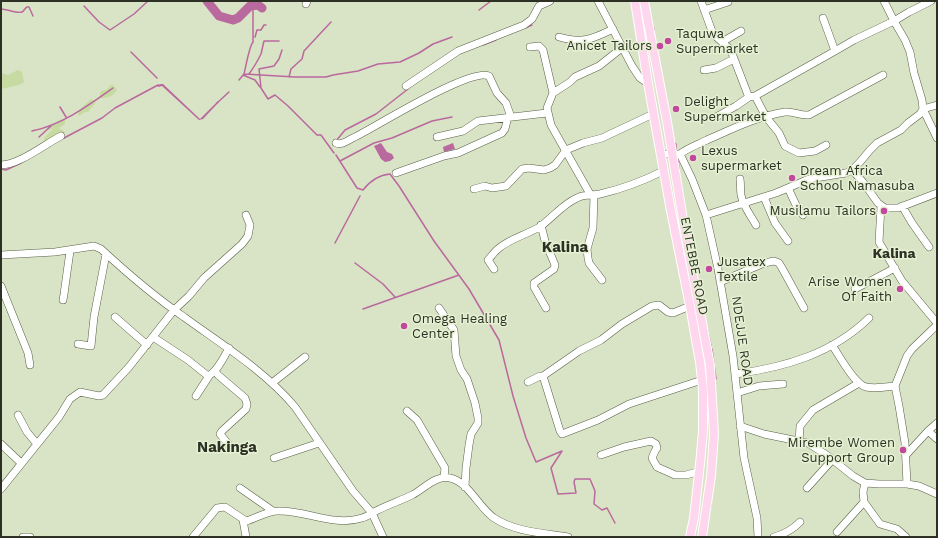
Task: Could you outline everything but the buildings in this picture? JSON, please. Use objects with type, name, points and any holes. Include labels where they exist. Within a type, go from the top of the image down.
[{"type":"main road","name":"ENTEBBE ROAD","points":[[635,1],[663,171],[690,306],[702,380],[703,432],[694,518],[690,537]]},
{"type":"main road","name":"ENTEBBE ROAD","points":[[644,1],[676,154],[686,238],[711,369],[714,434],[711,476],[702,537]]},
{"type":"street","points":[[406,86],[442,60],[458,51],[524,25],[532,19],[539,6],[550,1]]},
{"type":"street","points":[[598,1],[636,72],[640,78],[648,83]]},
{"type":"street","points":[[701,1],[713,34],[731,50],[745,89],[752,96],[779,133],[785,146],[799,154],[815,150],[826,145]]},
{"type":"street","points":[[884,1],[910,52],[923,109],[937,138]]},
{"type":"street","points":[[716,118],[752,96],[854,40],[931,1]]},
{"type":"street","points":[[704,10],[728,2]]},
{"type":"street","points":[[823,18],[835,51]]},
{"type":"street","points":[[559,37],[574,40],[592,39],[613,29]]},
{"type":"street","points":[[722,42],[741,31]]},
{"type":"street","points":[[530,47],[539,46],[543,50],[553,93]]},
{"type":"street","points":[[602,280],[589,264],[587,250],[593,228],[592,195],[558,139],[547,113],[549,102],[553,93],[575,77],[599,66],[623,47]]},
{"type":"street","points":[[704,70],[716,68],[734,59]]},
{"type":"street","points":[[336,143],[341,144],[365,132],[449,86],[482,74],[489,76],[497,93],[506,103],[509,117],[502,133],[458,153],[444,156],[396,173]]},
{"type":"street","points":[[660,154],[676,154],[725,131],[766,117],[787,112],[792,112],[799,115],[809,115],[883,75]]},
{"type":"street","points":[[706,216],[764,197],[809,179],[846,173],[852,170],[877,143],[901,130],[920,114],[923,109],[937,105]]},
{"type":"street","points":[[437,138],[463,131],[478,121],[547,113]]},
{"type":"street","points":[[474,189],[482,186],[492,188],[506,186],[522,169],[529,168],[544,170],[550,168],[555,165],[566,150],[583,143],[602,138],[653,114]]},
{"type":"street","points":[[1,165],[7,165],[17,161],[61,136]]},
{"type":"street","name":"NDEJJE ROAD","points":[[676,154],[692,179],[706,216],[720,282],[736,374],[744,458],[757,518],[758,537]]},
{"type":"street","points":[[852,170],[882,206],[891,209],[937,193]]},
{"type":"street","points":[[494,269],[488,260],[499,248],[541,225],[566,204],[578,197],[592,195],[634,184],[663,171]]},
{"type":"street","points":[[740,179],[741,196],[756,225]]},
{"type":"street","points":[[788,188],[796,205],[803,215]]},
{"type":"street","points":[[764,197],[775,224],[788,241]]},
{"type":"street","points":[[882,206],[879,242],[902,281],[937,324],[907,356],[895,386],[901,414],[906,455],[907,484]]},
{"type":"street","points":[[902,206],[929,247]]},
{"type":"street","points":[[1,489],[59,417],[70,399],[78,392],[83,391],[99,396],[103,395],[129,367],[174,310],[189,296],[204,278],[242,244],[248,236],[250,225],[246,215]]},
{"type":"street","points":[[541,225],[545,241],[555,266],[554,269],[534,283],[534,287],[546,308]]},
{"type":"street","points":[[1,255],[70,251],[94,246],[101,249],[174,310],[229,348],[288,398],[352,491],[372,513],[383,537]]},
{"type":"street","points":[[62,300],[70,251]]},
{"type":"street","points":[[78,344],[90,346],[106,254]]},
{"type":"street","points":[[720,282],[764,263],[774,261],[782,268],[804,308]]},
{"type":"street","points":[[855,289],[895,268]]},
{"type":"street","points":[[1,286],[28,353],[30,365]]},
{"type":"street","points":[[528,382],[543,376],[579,351],[600,340],[622,324],[652,306],[659,305],[668,312],[673,313],[690,306]]},
{"type":"street","points":[[439,308],[454,330],[456,356],[461,370],[467,378],[478,418],[478,423],[471,434],[465,487]]},
{"type":"street","points":[[115,317],[147,345]]},
{"type":"street","points":[[736,374],[805,359],[858,329],[869,318]]},
{"type":"street","points":[[154,337],[209,376]]},
{"type":"street","points":[[832,345],[859,384],[872,388],[895,386]]},
{"type":"street","points":[[196,396],[209,376],[215,371],[229,348]]},
{"type":"street","points":[[272,383],[305,357]]},
{"type":"street","points":[[215,371],[218,376],[245,398],[246,401],[246,409],[220,434],[229,445]]},
{"type":"street","points":[[543,376],[562,434],[598,420],[629,404],[702,380]]},
{"type":"street","points":[[737,392],[760,386],[783,384]]},
{"type":"street","points":[[799,442],[800,426],[813,410],[859,384]]},
{"type":"street","points":[[407,410],[417,420],[445,468],[444,477]]},
{"type":"street","points":[[18,415],[27,432],[37,444]]},
{"type":"street","points":[[906,455],[937,423]]},
{"type":"street","points":[[740,426],[764,434],[808,444],[865,483],[907,484],[919,486],[937,494]]},
{"type":"street","points":[[928,431],[937,439]]},
{"type":"street","points":[[601,455],[630,445],[651,441],[656,444],[658,448],[652,458],[657,467],[679,476],[697,472],[700,469]]},
{"type":"street","points":[[274,458],[318,443]]},
{"type":"street","points":[[1,444],[22,463]]},
{"type":"street","points":[[807,488],[832,459]]},
{"type":"street","points":[[193,537],[217,508],[225,507],[243,520],[248,521],[273,511],[304,513],[326,519],[346,521],[365,517],[412,495],[426,485],[444,477],[460,482],[486,511],[496,519],[521,529],[568,537]]},
{"type":"street","points":[[865,483],[863,492],[864,502],[880,524],[898,529],[906,537]]},
{"type":"street","points":[[240,488],[273,511]]},
{"type":"street","points":[[837,532],[864,502]]},
{"type":"street","points":[[243,520],[246,537]]},
{"type":"street","points":[[774,537],[784,536],[800,522]]},
{"type":"street","points":[[23,537],[30,537]]},
{"type":"green space","points":[[18,70],[22,72],[24,82],[19,85],[1,89],[1,71],[2,73],[8,75]]},
{"type":"green space","points":[[112,84],[117,90],[114,94],[106,98],[99,97],[101,91],[106,90]]},
{"type":"green space","points":[[91,99],[96,102],[88,112],[85,112],[79,116],[79,113],[77,112]]},
{"type":"green space","points":[[62,119],[65,120],[65,124],[59,128],[65,132],[45,142],[45,137],[53,129],[48,130],[46,127]]},
{"type":"shaded area","points":[[163,84],[200,119],[218,101],[219,102],[203,119],[199,120],[162,86],[158,87],[157,85]]},
{"type":"shaded area","points":[[381,143],[387,152],[392,154],[394,158],[390,161],[385,162],[381,159],[374,146]]},
{"type":"shaded area","points":[[453,143],[455,149],[444,152],[443,147]]},
{"type":"waterway","points":[[84,6],[99,22],[110,30],[134,14],[148,1]]},
{"type":"waterway","points":[[207,1],[219,16],[233,20],[238,18],[250,6],[258,5],[262,8]]},
{"type":"waterway","points":[[479,10],[491,1]]},
{"type":"waterway","points":[[253,6],[253,42],[244,74],[326,77],[358,71],[378,64],[400,62],[433,44],[452,37]]},
{"type":"waterway","points":[[1,9],[23,12],[27,7],[29,7],[33,16]]},
{"type":"waterway","points":[[289,77],[291,69],[302,59],[304,51],[331,22]]},
{"type":"waterway","points":[[255,37],[257,30],[261,30],[264,25],[266,25]]},
{"type":"waterway","points":[[525,28],[532,25]]},
{"type":"waterway","points":[[653,26],[654,30]]},
{"type":"waterway","points":[[483,45],[496,40]]},
{"type":"waterway","points":[[249,74],[261,54],[264,41],[279,41]]},
{"type":"waterway","points":[[282,50],[279,59],[274,66],[259,69],[261,88],[268,99],[275,95],[317,135],[321,135],[334,153]]},
{"type":"waterway","points":[[131,52],[157,78]]},
{"type":"waterway","points":[[239,80],[244,74]]},
{"type":"waterway","points":[[243,75],[255,80],[260,87]]},
{"type":"waterway","points":[[64,138],[102,118],[115,108],[158,85]]},
{"type":"waterway","points":[[32,131],[64,119],[113,88]]},
{"type":"waterway","points":[[336,141],[345,130],[376,114],[408,89]]},
{"type":"waterway","points":[[217,103],[229,92]]},
{"type":"waterway","points":[[60,107],[66,117]]},
{"type":"waterway","points":[[340,161],[374,143],[392,138],[432,121],[452,117]]},
{"type":"waterway","points":[[39,137],[51,126]]},
{"type":"waterway","points":[[673,141],[676,144],[676,152]]},
{"type":"waterway","points":[[336,155],[357,188],[363,190],[375,179],[390,174],[434,241],[469,289],[499,340],[513,396],[526,438],[536,462],[562,451],[551,468],[558,494],[576,493],[574,482],[575,479],[590,479],[595,491],[594,504],[602,510],[607,508],[615,523]]},
{"type":"waterway","points":[[678,159],[679,169]]},
{"type":"waterway","points":[[1,169],[6,170],[21,163]]},
{"type":"waterway","points":[[681,183],[683,197]]},
{"type":"waterway","points":[[335,243],[360,196]]},
{"type":"waterway","points":[[355,263],[383,284],[395,297]]},
{"type":"waterway","points":[[363,309],[459,275]]},
{"type":"waterway","points":[[707,328],[711,346]]},
{"type":"waterway","points":[[712,349],[716,379]]},
{"type":"waterway","points":[[711,500],[711,506]]},
{"type":"waterway","points":[[708,521],[710,509]]},
{"type":"place","name":"Taquwa Supermarket","points":[[668,41]]},
{"type":"place","name":"Anicet Tailors","points":[[660,46]]},
{"type":"place","name":"Delight Supermarket","points":[[676,109]]},
{"type":"place","name":"Lexus supermarket","points":[[693,158]]},
{"type":"place","name":"Dream Africa School Namasuba","points":[[792,178]]},
{"type":"place","name":"Musilamu Tailors","points":[[884,211]]},
{"type":"place","name":"Jusatex Textile","points":[[709,269]]},
{"type":"place","name":"Arise Women Of Faith","points":[[900,289]]},
{"type":"place","name":"Omega Healing Center","points":[[404,326]]},
{"type":"place","name":"Mirembe Women Support Group","points":[[903,450]]},
{"type":"district","name":"Kalina","points":[[565,248]]},
{"type":"district","name":"Kalina","points":[[894,254]]},
{"type":"district","name":"Nakinga","points":[[227,448]]}]
